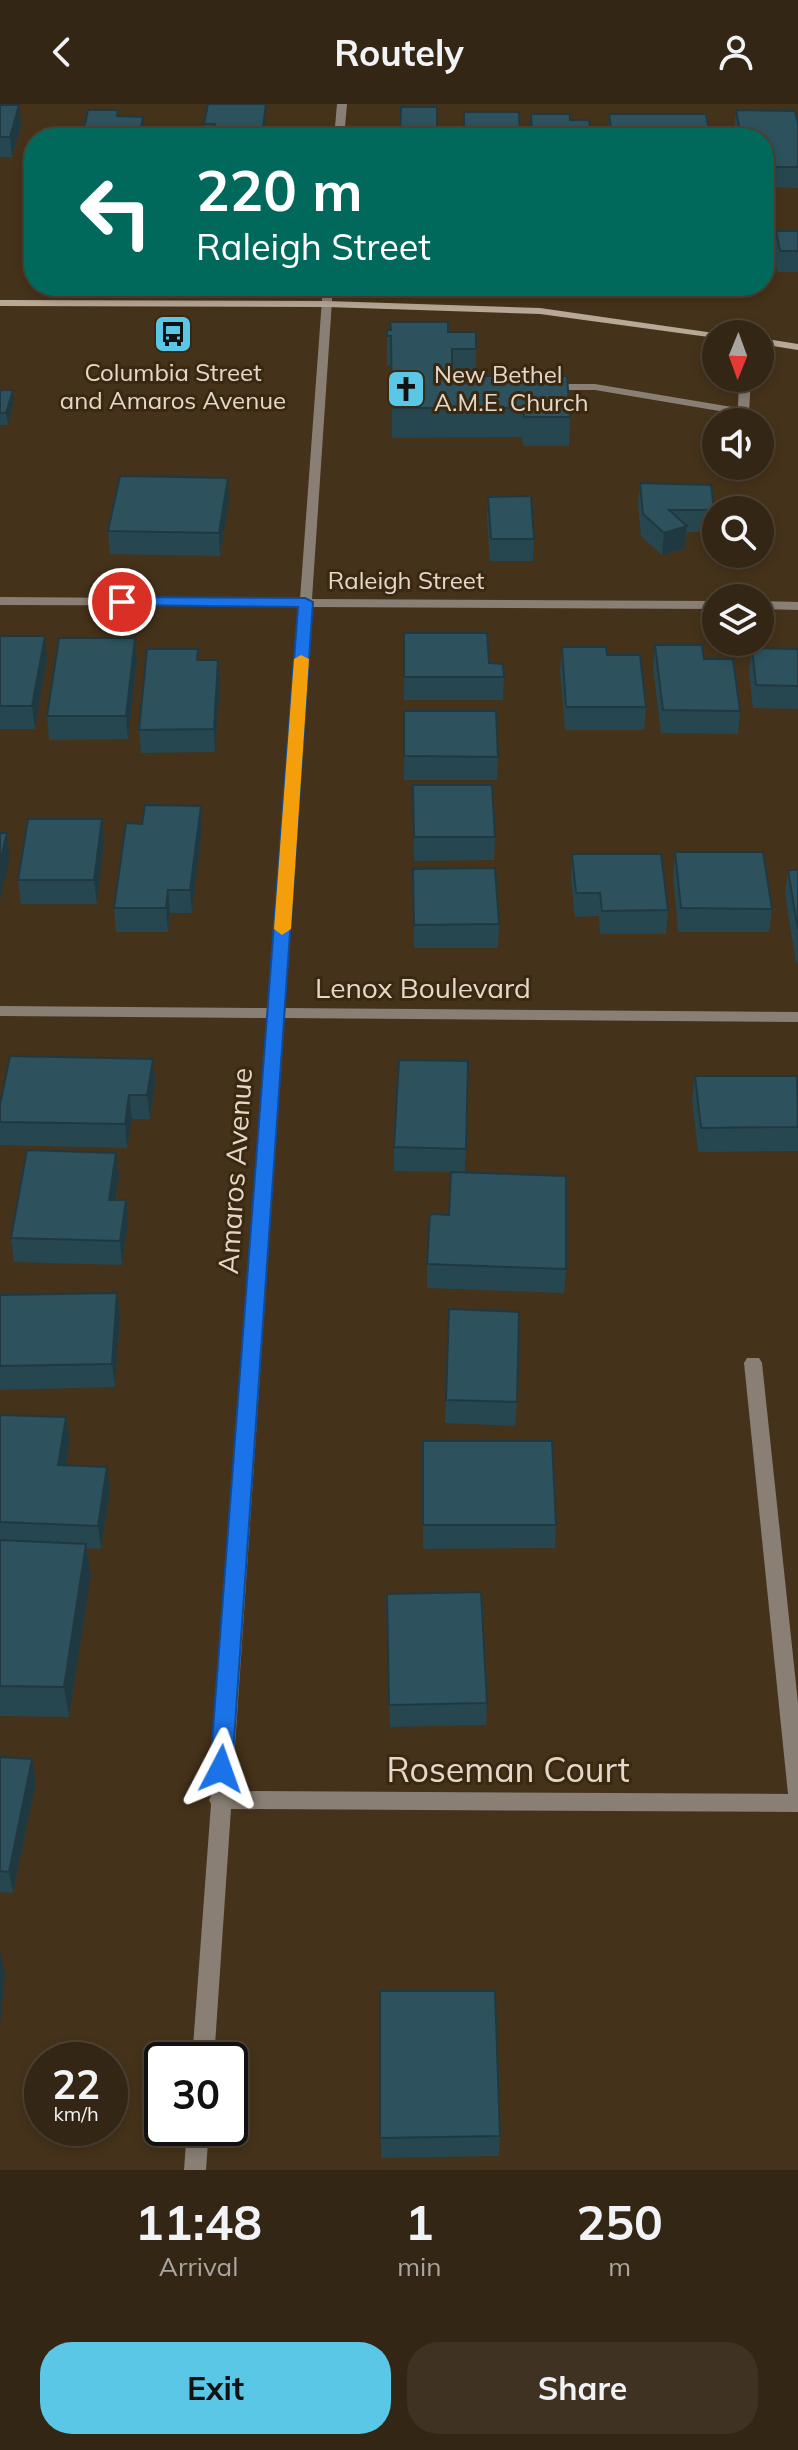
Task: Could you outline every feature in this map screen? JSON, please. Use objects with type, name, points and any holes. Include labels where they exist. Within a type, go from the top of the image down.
[{"type":"street","points":[[340,128],[342,104]]},
{"type":"street","name":"Amaros Avenue","points":[[204,2042],[327,296]]},
{"type":"street","points":[[0,303],[327,304],[540,311],[702,333]]},
{"type":"street","points":[[774,343],[798,347]]},
{"type":"street","points":[[538,387],[595,387],[743,412],[744,392]]},
{"type":"street","name":"Raleigh Street","points":[[0,601],[702,605]]},
{"type":"street","points":[[774,605],[798,606]]},
{"type":"street","name":"Lenox Boulevard","points":[[0,1011],[798,1017]]},
{"type":"street","name":"Roseman Court","points":[[219,1800],[798,1801],[753,1363]]},
{"type":"street","points":[[195,2170],[197,2146]]},
{"type":"building","points":[[208,104],[266,104],[263,128],[214,128],[215,124],[204,124]]},
{"type":"building","points":[[0,105],[19,105],[10,137],[0,137]]},
{"type":"building","points":[[401,107],[437,107],[437,128],[400,128]]},
{"type":"building","points":[[88,110],[118,110],[117,116],[143,117],[141,128],[84,128]]},
{"type":"building","points":[[736,110],[795,111],[798,167],[774,167],[774,128],[739,128]]},
{"type":"building","points":[[464,112],[519,112],[520,128],[464,128]]},
{"type":"building","points":[[531,114],[570,114],[570,120],[589,120],[590,128],[532,128]]},
{"type":"building","points":[[609,114],[706,114],[709,128],[611,128]]},
{"type":"building","points":[[776,231],[798,231],[798,251],[780,251]]},
{"type":"building","points":[[390,322],[448,322],[448,332],[476,332],[476,349],[452,349],[452,376],[567,376],[570,417],[524,417],[523,408],[392,408],[391,336],[387,336],[387,330],[391,330]]},
{"type":"building","points":[[0,390],[13,390],[6,413],[0,413]]},
{"type":"building","points":[[120,476],[228,478],[219,533],[108,531]]},
{"type":"building","points":[[640,483],[711,485],[712,496],[702,496],[702,510],[669,510],[687,526],[664,533],[643,514]]},
{"type":"building","points":[[531,496],[534,539],[491,539],[488,497]]},
{"type":"building","points":[[404,633],[487,633],[489,663],[503,664],[504,677],[404,677]]},
{"type":"building","points":[[0,636],[45,636],[32,706],[0,706]]},
{"type":"building","points":[[59,638],[135,638],[126,716],[47,716]]},
{"type":"building","points":[[655,645],[702,645],[704,659],[733,659],[740,711],[663,710]]},
{"type":"building","points":[[562,647],[606,647],[607,655],[640,655],[646,707],[566,707]]},
{"type":"building","points":[[774,648],[798,649],[798,686],[756,685],[753,656],[774,656]]},
{"type":"building","points":[[147,649],[198,649],[197,660],[218,660],[214,729],[139,730]]},
{"type":"building","points":[[404,711],[496,711],[498,757],[404,756]]},
{"type":"building","points":[[413,785],[492,785],[495,837],[414,837]]},
{"type":"building","points":[[145,805],[201,806],[190,890],[168,890],[166,908],[114,908],[126,823],[142,824]]},
{"type":"building","points":[[28,819],[102,819],[94,880],[18,880]]},
{"type":"building","points":[[0,833],[7,833],[0,862]]},
{"type":"building","points":[[675,852],[763,852],[772,909],[681,908]]},
{"type":"building","points":[[572,854],[661,854],[668,910],[602,911],[600,893],[576,893]]},
{"type":"building","points":[[495,868],[499,924],[414,925],[413,869]]},
{"type":"building","points":[[788,870],[798,870],[798,930]]},
{"type":"building","points":[[10,1056],[153,1059],[147,1095],[129,1095],[125,1124],[0,1122],[0,1105]]},
{"type":"building","points":[[399,1060],[468,1061],[466,1149],[394,1147]]},
{"type":"building","points":[[695,1076],[797,1076],[798,1127],[701,1128]]},
{"type":"building","points":[[27,1150],[116,1153],[109,1200],[126,1200],[120,1241],[11,1238]]},
{"type":"building","points":[[451,1172],[566,1176],[566,1269],[427,1264],[430,1214],[449,1215]]},
{"type":"building","points":[[117,1293],[112,1364],[0,1366],[0,1295]]},
{"type":"building","points":[[449,1309],[519,1312],[517,1402],[446,1400]]},
{"type":"building","points":[[0,1415],[66,1417],[58,1465],[107,1467],[98,1526],[0,1522]]},
{"type":"building","points":[[423,1441],[552,1441],[556,1525],[423,1525]]},
{"type":"building","points":[[0,1540],[86,1544],[64,1687],[0,1686]]},
{"type":"building","points":[[481,1592],[487,1703],[389,1705],[387,1594]]},
{"type":"building","points":[[0,1757],[32,1759],[9,1872],[0,1871]]},
{"type":"building","points":[[380,1991],[495,1991],[500,2136],[380,2138]]},
{"type":"slow traffic","points":[[282,929],[301,659]]},
{"type":"place","name":"Columbia Street and Amaros Avenue","points":[[173,334]]},
{"type":"place","name":"New Bethel A.M.E. Church","points":[[406,389]]},
{"type":"route","points":[[122,602],[305,602],[221,1769]]}]
